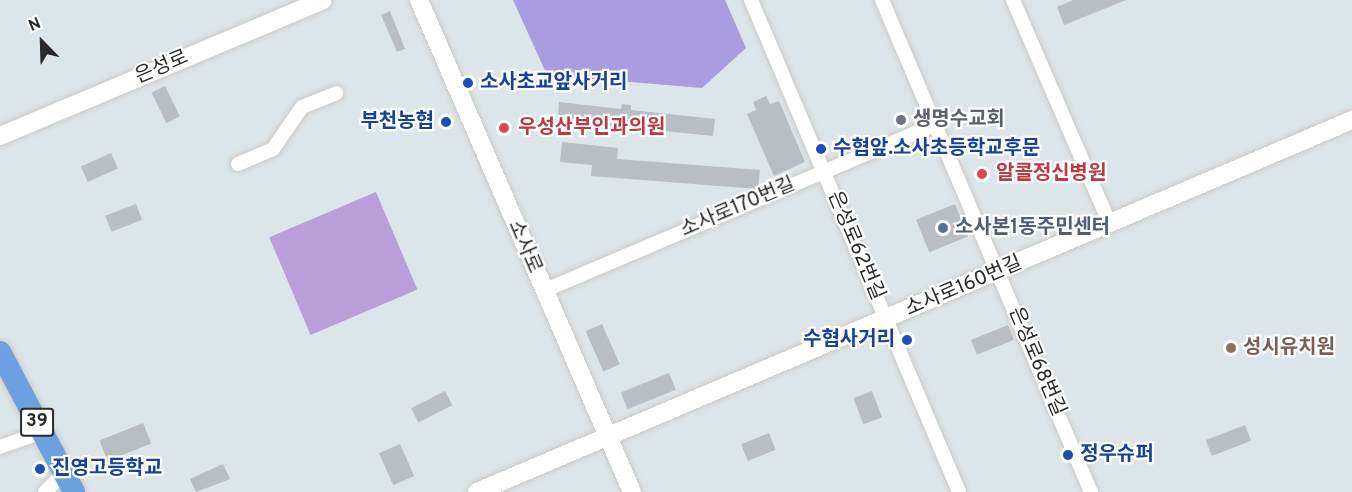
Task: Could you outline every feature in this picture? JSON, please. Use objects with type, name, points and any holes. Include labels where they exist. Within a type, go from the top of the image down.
[{"type":"main road","name":"39","points":[[0,352],[6,380],[42,432],[69,483]]},
{"type":"street","name":"은성로","points":[[0,136],[323,0]]},
{"type":"street","name":"소사로","points":[[419,0],[543,291],[632,492]]},
{"type":"street","name":"은성로62번길","points":[[751,0],[959,492]]},
{"type":"street","name":"은성로68번길","points":[[882,0],[1091,492]]},
{"type":"street","points":[[1013,0],[1110,225]]},
{"type":"street","points":[[238,164],[273,149],[302,107],[336,93]]},
{"type":"street","name":"소사로160번길","points":[[477,492],[887,320],[1352,120]]},
{"type":"street","name":"소사로170번길","points":[[543,291],[934,125]]},
{"type":"street","points":[[0,447],[42,432]]},
{"type":"street","points":[[45,492],[69,483]]},
{"type":"shaded area","points":[[513,0],[725,0],[746,48],[702,88],[547,75]]},
{"type":"shaded area","points":[[376,192],[417,290],[311,335],[269,237]]},
{"type":"building","points":[[1073,0],[1126,0],[1064,25],[1057,7]]},
{"type":"building","points":[[390,11],[405,49],[397,52],[381,15]]},
{"type":"building","points":[[165,86],[180,117],[166,123],[152,93]]},
{"type":"building","points":[[766,96],[770,104],[779,101],[805,162],[774,176],[747,114],[756,110],[753,102]]},
{"type":"building","points":[[559,102],[621,109],[622,104],[631,105],[631,110],[715,119],[713,136],[558,120]]},
{"type":"building","points":[[562,142],[618,148],[617,159],[760,170],[758,189],[591,176],[592,165],[560,162]]},
{"type":"building","points":[[111,153],[118,169],[88,182],[81,166]]},
{"type":"building","points":[[136,204],[142,220],[111,232],[105,216]]},
{"type":"building","name":"소사본1동주민센터","points":[[955,204],[968,236],[929,252],[916,220]]},
{"type":"building","points":[[602,324],[620,364],[603,372],[586,331]]},
{"type":"building","points":[[1008,325],[1014,340],[977,355],[971,340]]},
{"type":"building","points":[[669,373],[676,390],[628,409],[621,392]]},
{"type":"building","points":[[445,391],[452,405],[418,423],[411,408]]},
{"type":"building","points":[[872,391],[882,417],[863,424],[853,398]]},
{"type":"building","points":[[143,423],[151,443],[108,461],[99,441]]},
{"type":"building","points":[[1245,425],[1251,441],[1212,456],[1206,440]]},
{"type":"building","points":[[769,433],[776,450],[748,461],[741,444]]},
{"type":"building","points":[[400,444],[414,476],[393,485],[379,453]]},
{"type":"building","points":[[223,464],[230,479],[196,492],[190,479]]},
{"type":"place","name":"소사초교앞사거리","points":[[468,83]]},
{"type":"place","name":"생명수교회","points":[[901,120]]},
{"type":"place","name":"부천농협","points":[[446,122]]},
{"type":"place","name":"우성산부인과의원","points":[[504,128]]},
{"type":"place","name":"수협앞.소사초등학교후문","points":[[821,149]]},
{"type":"place","name":"알콜정신병원","points":[[982,174]]},
{"type":"place","name":"소사본1동주민센터","points":[[943,228]]},
{"type":"place","name":"수협사거리","points":[[907,340]]},
{"type":"place","name":"성시유치원","points":[[1231,348]]},
{"type":"place","name":"정우슈퍼","points":[[1068,455]]},
{"type":"place","name":"진영고등학교","points":[[40,469]]}]
